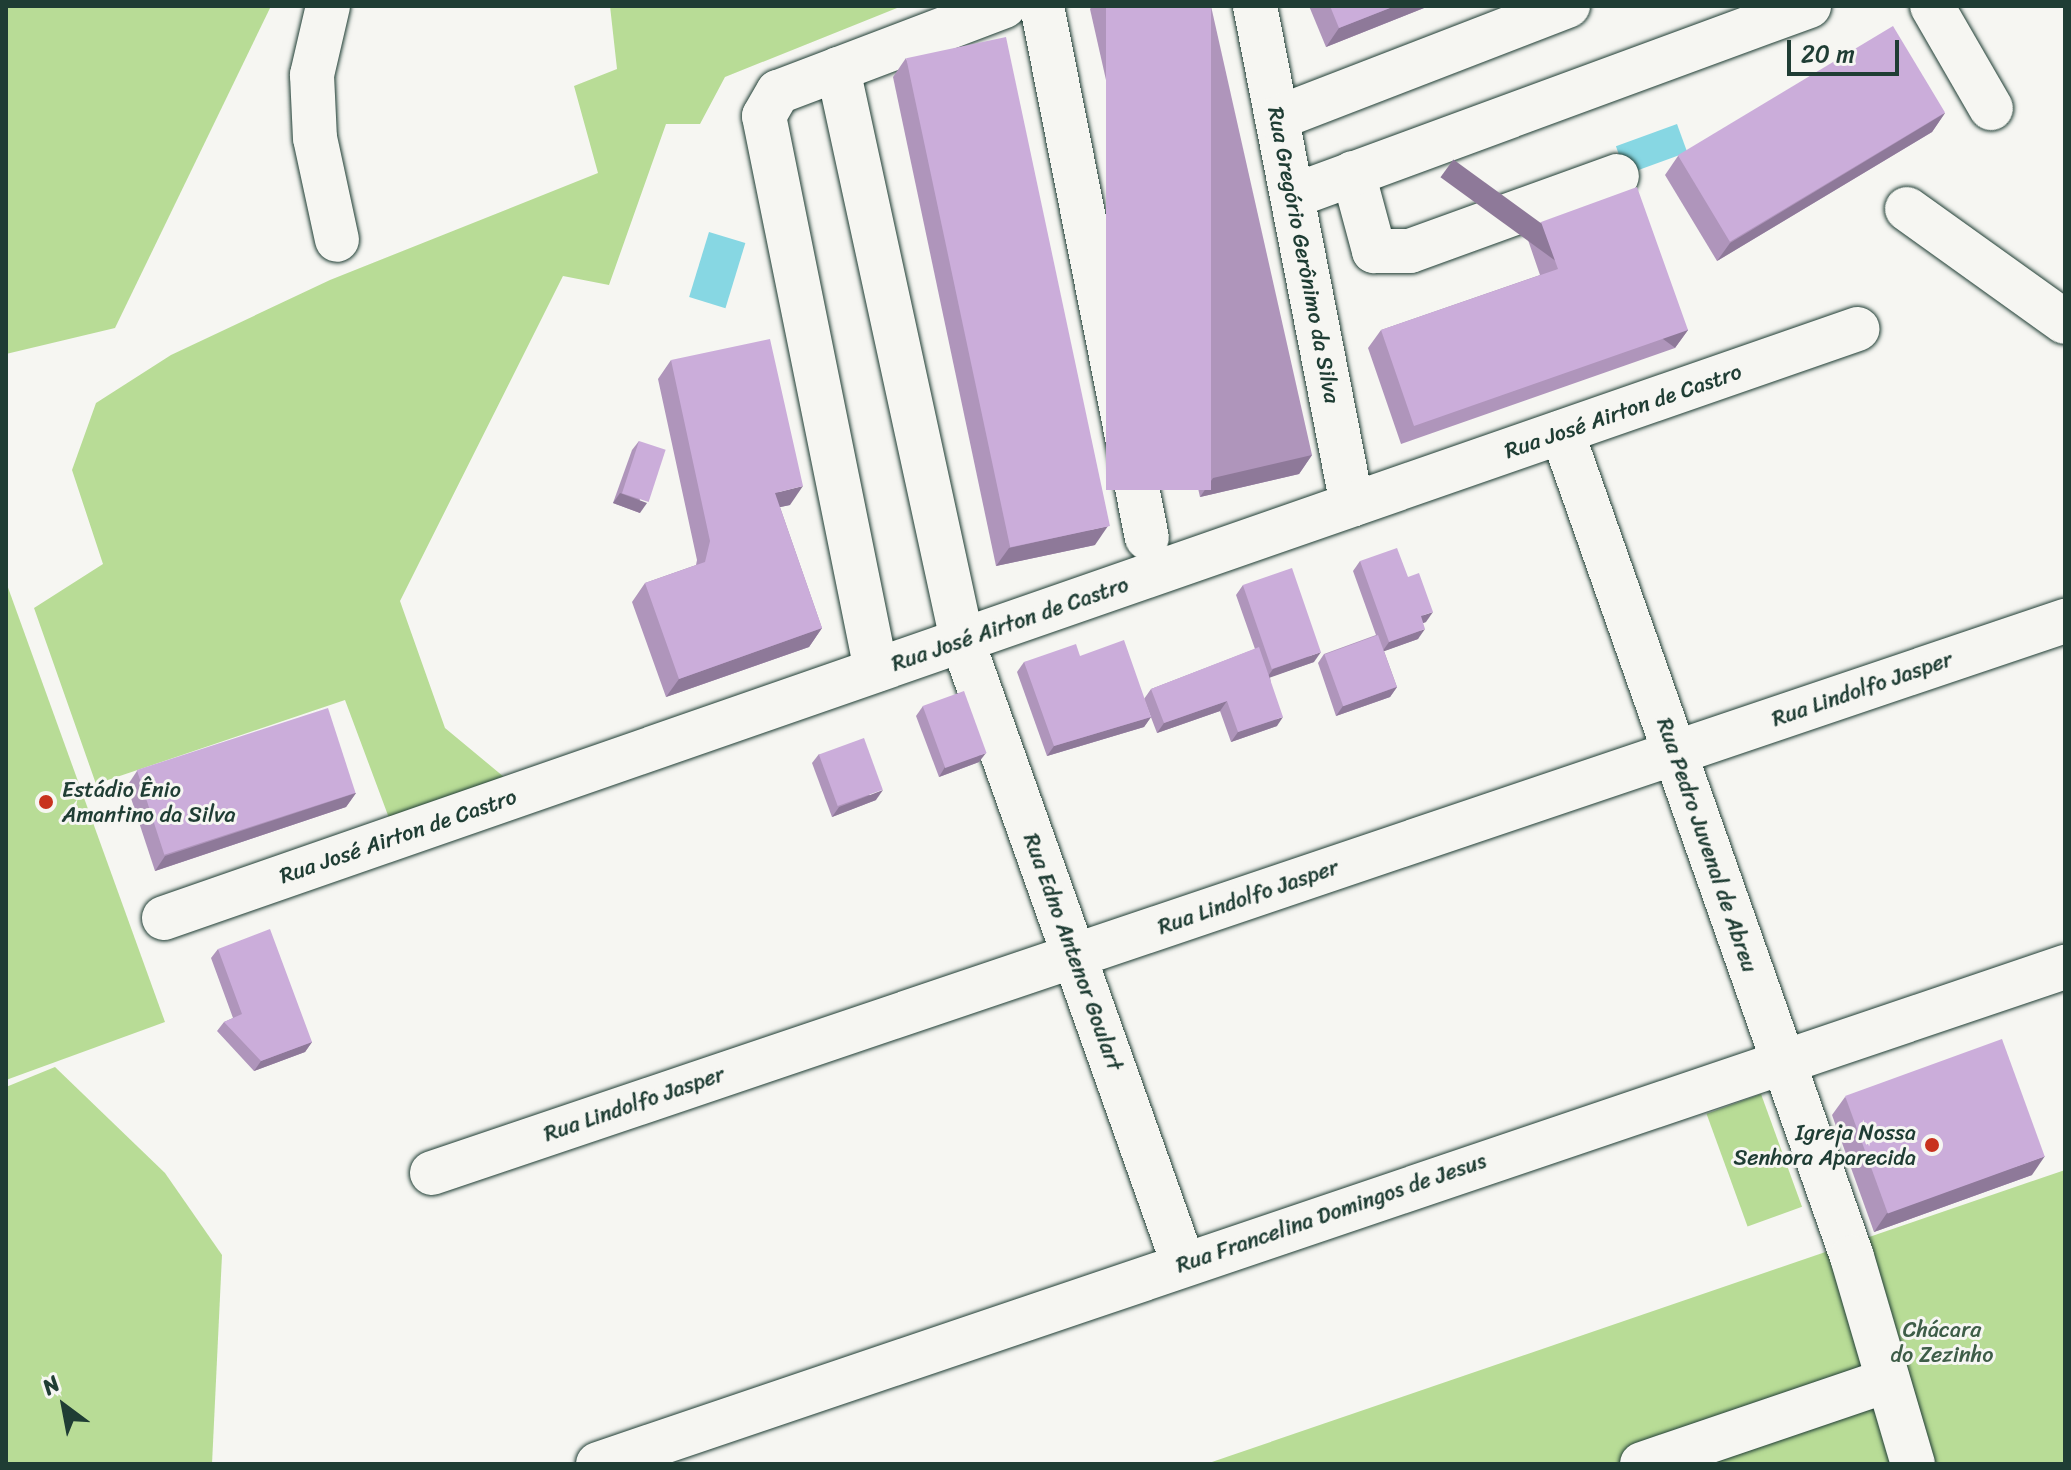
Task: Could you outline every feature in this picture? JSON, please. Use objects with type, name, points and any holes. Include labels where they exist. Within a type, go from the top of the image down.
[{"type":"street","points":[[328,6],[312,75],[314,122],[337,240]]},
{"type":"street","points":[[876,670],[764,116],[768,101],[838,69],[1004,6]]},
{"type":"street","points":[[1042,6],[1147,538]]},
{"type":"street","name":"Rua Gregório Gerônimo da Silva","points":[[1255,6],[1352,505]]},
{"type":"street","points":[[1277,118],[1568,6]]},
{"type":"street","points":[[1293,196],[1809,6]]},
{"type":"street","points":[[1932,6],[1991,108]]},
{"type":"street","name":"Rua Edno Antenor Goulart","points":[[838,69],[962,640],[1183,1263]]},
{"type":"street","points":[[1353,173],[1374,251],[1410,251],[1617,176]]},
{"type":"street","points":[[1907,209],[2065,322]]},
{"type":"street","name":"Rua José Airton de Castro","points":[[164,918],[1857,329]]},
{"type":"street","name":"Rua Pedro Juvenal de Abreu","points":[[1562,432],[1852,1257],[1883,1382],[1913,1464]]},
{"type":"street","name":"Rua Lindolfo Jasper","points":[[432,1173],[2065,621]]},
{"type":"street","name":"Rua Francelina Domingos de Jesus","points":[[598,1464],[1183,1263],[2065,967]]},
{"type":"street","points":[[1642,1464],[1883,1382]]},
{"type":"green space","points":[[6,6],[271,6],[115,328],[6,354]]},
{"type":"green space","points":[[610,6],[902,6],[725,77],[700,124],[666,124],[609,285],[563,276],[400,601],[445,728],[504,777],[389,818],[345,700],[96,784],[34,608],[103,564],[72,470],[96,403],[171,355],[330,280],[598,173],[574,86],[617,69]]},
{"type":"green space","name":"Estádio Ênio Amantino da Silva","points":[[6,582],[165,1022],[6,1080]]},
{"type":"green space","points":[[55,1067],[165,1173],[222,1255],[212,1464],[6,1464],[6,1087]]},
{"type":"green space","points":[[1761,1094],[1802,1207],[1748,1227],[1706,1114]]},
{"type":"green space","name":"Chácara do Zezinho","points":[[2065,1170],[2065,1464],[1206,1464]]},
{"type":"water","points":[[1677,124],[1687,152],[1626,174],[1616,146]]},
{"type":"water","points":[[709,232],[745,243],[725,308],[689,297]]},
{"type":"building","points":[[1106,6],[1211,6],[1211,490],[1106,490]]},
{"type":"building","points":[[1330,6],[1395,6],[1339,28]]},
{"type":"building","points":[[1893,26],[1945,113],[1730,242],[1678,155]]},
{"type":"building","points":[[1006,37],[1110,526],[1010,547],[906,58]]},
{"type":"building","points":[[1637,187],[1688,330],[1414,426],[1381,330],[1558,269],[1541,222]]},
{"type":"building","points":[[770,339],[803,486],[775,493],[822,628],[679,679],[645,583],[705,562],[710,541],[671,360]]},
{"type":"building","points":[[639,441],[666,450],[649,502],[622,493]]},
{"type":"building","points":[[1397,548],[1408,577],[1419,573],[1433,612],[1421,616],[1425,629],[1389,642],[1360,561]]},
{"type":"building","points":[[1292,568],[1321,652],[1272,669],[1243,585]]},
{"type":"building","points":[[1378,635],[1397,687],[1343,706],[1324,654]]},
{"type":"building","points":[[1124,640],[1151,717],[1054,746],[1024,662],[1076,644],[1080,656]]},
{"type":"building","points":[[1259,647],[1283,717],[1238,732],[1227,701],[1164,723],[1151,689]]},
{"type":"building","points":[[964,691],[987,753],[945,768],[923,706]]},
{"type":"building","points":[[328,708],[356,793],[164,855],[137,770]]},
{"type":"building","points":[[864,738],[883,790],[838,806],[819,754]]},
{"type":"building","points":[[270,929],[312,1042],[261,1061],[224,1022],[242,1014],[218,949]]},
{"type":"building","name":"Igreja Nossa Senhora Aparecida","points":[[2002,1039],[2045,1156],[1888,1214],[1845,1096]]},
{"type":"place","name":"Estádio Ênio Amantino da Silva","points":[[46,802]]},
{"type":"place","name":"Igreja Nossa Senhora Aparecida","points":[[1932,1145]]}]
